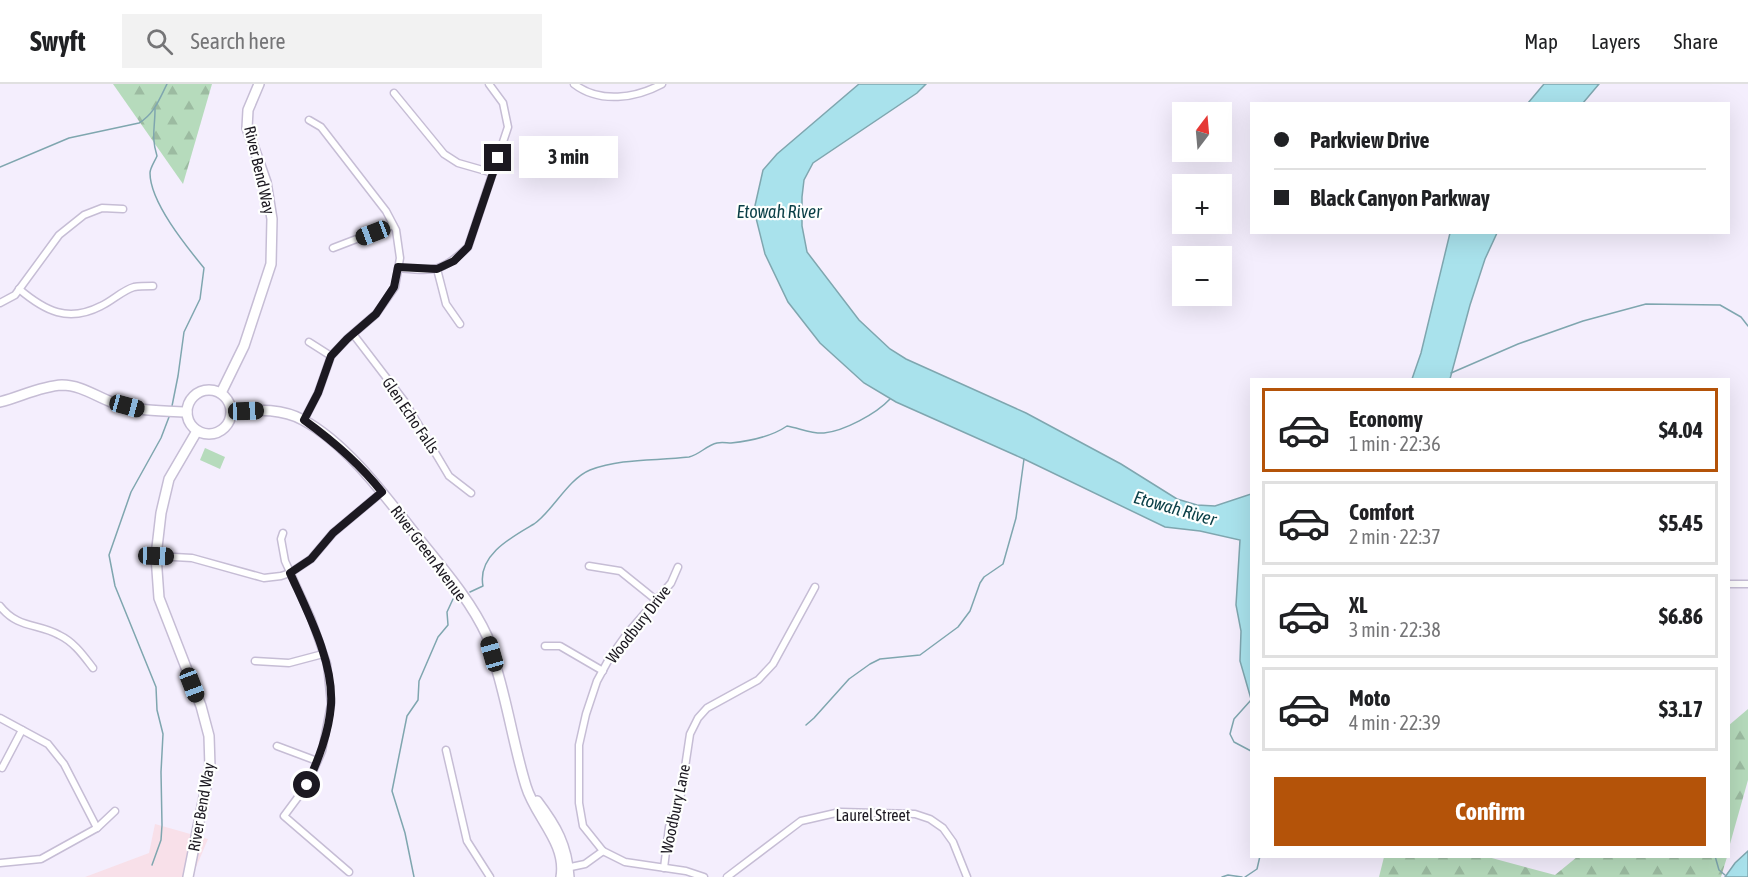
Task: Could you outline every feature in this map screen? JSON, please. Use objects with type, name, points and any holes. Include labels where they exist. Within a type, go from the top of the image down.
[{"type":"street","name":"River Bend Way","points":[[221,393],[244,346],[271,264],[272,219],[266,182],[248,128],[248,110],[259,84]]},
{"type":"street","points":[[398,267],[437,269],[454,261],[468,247],[508,127],[503,104],[489,84]]},
{"type":"street","points":[[574,84],[581,89],[612,96],[632,96],[647,92],[662,84]]},
{"type":"street","points":[[394,93],[444,154],[458,163],[493,173]]},
{"type":"street","points":[[304,420],[318,393],[331,356],[376,314],[394,287],[400,258],[396,230],[386,211],[321,127],[309,120]]},
{"type":"street","points":[[0,303],[15,296],[59,235],[84,215],[102,208],[123,209]]},
{"type":"street","points":[[333,248],[393,225]]},
{"type":"street","points":[[437,269],[446,304],[460,324]]},
{"type":"street","points":[[19,289],[39,306],[57,313],[76,313],[98,307],[134,287],[153,286]]},
{"type":"street","name":"Glen Echo Falls","points":[[353,334],[405,402],[449,476],[471,493]]},
{"type":"street","points":[[309,342],[331,356]]},
{"type":"street","points":[[0,402],[22,397],[46,387],[64,385],[139,410],[187,412]]},
{"type":"street","points":[[215,390],[227,398],[232,411],[231,418],[223,430],[210,435],[197,431],[188,420],[187,412],[190,399],[201,391],[215,390]]},
{"type":"street","name":"River Green Avenue","points":[[232,411],[260,410],[287,413],[304,420],[336,444],[370,477],[460,591],[487,637],[503,690],[526,787],[562,838],[568,858],[566,873]]},
{"type":"street","name":"River Bend Way","points":[[188,877],[210,767],[209,736],[201,706],[159,598],[156,556],[161,513],[169,479],[197,431]]},
{"type":"street","points":[[156,556],[192,558],[264,578],[280,576],[290,573],[311,559],[333,533],[382,492]]},
{"type":"street","points":[[283,533],[281,539],[285,561],[327,664],[331,704],[322,751],[307,785],[284,816],[349,872]]},
{"type":"street","points":[[589,566],[620,571],[657,600]]},
{"type":"street","name":"Woodbury Drive","points":[[603,851],[583,826],[579,803],[579,745],[586,714],[603,671],[626,635],[671,583],[678,567]]},
{"type":"street","points":[[1730,584],[1748,584]]},
{"type":"street","name":"Woodbury Lane","points":[[664,868],[669,827],[681,794],[690,734],[698,718],[707,708],[758,680],[766,672],[773,664],[815,587]]},
{"type":"street","points":[[0,606],[22,624],[58,634],[76,647],[93,668]]},
{"type":"street","points":[[545,646],[560,646],[603,671]]},
{"type":"street","points":[[255,661],[289,663],[323,654]]},
{"type":"street","points":[[0,717],[48,744],[64,764],[97,828]]},
{"type":"street","points":[[2,768],[22,730]]},
{"type":"street","points":[[277,746],[317,761]]},
{"type":"street","points":[[446,750],[467,841],[490,877]]},
{"type":"street","points":[[0,864],[41,859],[97,828],[115,811]]},
{"type":"street","name":"Laurel Street","points":[[727,877],[801,822],[840,812],[915,814],[930,819],[943,828],[953,842],[967,877]]},
{"type":"street","points":[[566,873],[585,864],[603,851],[625,862],[686,871],[704,877]]},
{"type":"shaded area","points":[[155,824],[208,839],[192,877],[85,877],[149,853]]},
{"type":"green space","points":[[113,84],[212,84],[183,184]]},
{"type":"green space","points":[[205,448],[225,457],[220,469],[200,460]]},
{"type":"green space","points":[[1748,709],[1748,780],[1730,844],[1730,724]]},
{"type":"green space","points":[[1384,858],[1492,858],[1555,875],[1576,858],[1727,858],[1721,877],[1379,877]]},
{"type":"water","name":"Etowah River","points":[[859,84],[926,84],[917,93],[813,163],[804,180],[802,197],[802,226],[807,252],[859,320],[890,349],[906,359],[1026,413],[1121,464],[1177,499],[1197,505],[1215,506],[1250,494],[1250,696],[1240,661],[1241,631],[1236,605],[1240,540],[1200,531],[1165,527],[1026,460],[896,402],[864,383],[820,343],[788,302],[765,254],[754,210],[763,170],[777,154]]},
{"type":"water","points":[[1544,84],[1599,84],[1584,102],[1529,102]]},
{"type":"water","points":[[1450,234],[1497,234],[1485,259],[1470,305],[1450,378],[1412,378],[1421,353]]},
{"type":"water","points":[[1748,851],[1748,877],[1725,877],[1735,863]]},
{"type":"waterway","points":[[0,167],[69,138],[139,123],[152,111],[167,84]]},
{"type":"waterway","points":[[155,109],[154,138],[157,156],[150,171],[152,185],[170,223],[204,268],[200,299],[184,332],[172,406]]},
{"type":"waterway","points":[[1451,373],[1518,344],[1583,321],[1646,304],[1720,305],[1741,317],[1748,326]]},
{"type":"waterway","points":[[470,592],[483,586],[485,565],[498,548],[541,519],[567,488],[590,470],[626,462],[689,457],[713,444],[760,438],[787,426],[815,433],[832,432],[859,421],[890,399]]},
{"type":"waterway","points":[[152,865],[161,840],[163,734],[157,710],[156,687],[115,586],[109,555],[131,492],[161,438],[169,417]]},
{"type":"waterway","points":[[806,725],[849,679],[870,664],[880,659],[920,655],[958,627],[970,611],[984,577],[1003,564],[1016,518],[1024,459]]},
{"type":"waterway","points":[[414,877],[405,833],[392,791],[407,716],[418,700],[419,681],[438,637],[448,625],[447,612],[453,599]]},
{"type":"waterway","points":[[1250,701],[1234,719],[1230,734],[1234,742],[1250,750]]},
{"type":"waterway","points":[[1245,877],[1257,869],[1260,858]]},
{"type":"waterway","points":[[1716,858],[1719,870],[1725,875]]},
{"type":"waterway","points":[[1222,877],[1228,875],[1242,877]]},
{"type":"route","points":[[307,785],[322,751],[331,704],[327,664],[290,573],[311,559],[333,533],[382,492],[336,444],[304,420],[318,393],[331,356],[376,314],[394,287],[398,267],[437,269],[454,261],[468,247],[498,158]]}]
